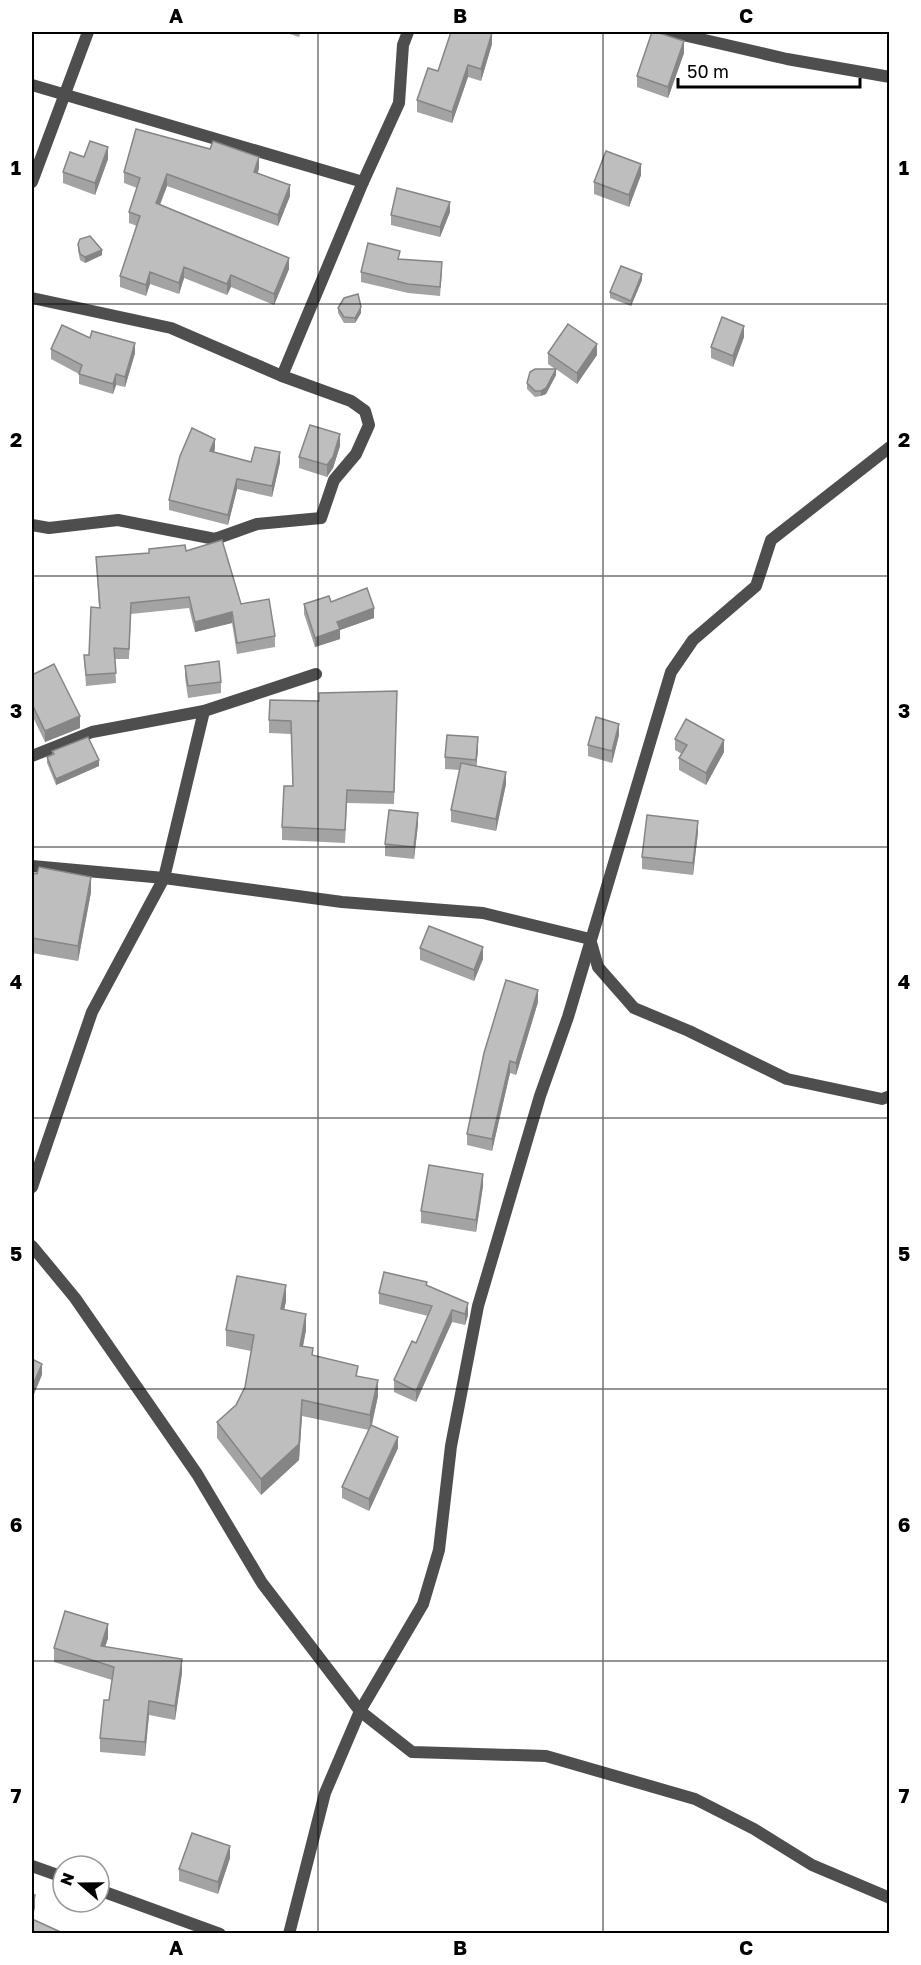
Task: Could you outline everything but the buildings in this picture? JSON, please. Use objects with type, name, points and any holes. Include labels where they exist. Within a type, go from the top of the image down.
[{"type":"street","points":[[32,182],[88,32]]},
{"type":"street","points":[[282,376],[363,182],[399,103],[403,45],[408,32]]},
{"type":"street","points":[[670,32],[787,59],[890,77]]},
{"type":"street","points":[[32,85],[363,182]]},
{"type":"street","points":[[32,298],[171,328],[282,376],[351,401],[365,411],[369,425],[356,454],[334,480],[321,518],[257,524],[215,539],[118,520],[49,528],[32,525]]},
{"type":"street","points":[[289,1934],[326,1792],[360,1711],[423,1604],[439,1550],[451,1446],[478,1306],[540,1096],[568,1017],[670,672],[693,640],[756,586],[771,540],[890,447]]},
{"type":"street","points":[[32,756],[92,732],[204,711],[316,674]]},
{"type":"street","points":[[32,1187],[92,1012],[164,878],[204,711]]},
{"type":"street","points":[[32,866],[164,878],[342,902],[483,913],[590,939]]},
{"type":"street","points":[[590,939],[598,967],[634,1008],[689,1031],[787,1079],[887,1099]]},
{"type":"street","points":[[32,1246],[75,1298],[197,1474],[262,1583],[360,1711],[412,1752],[546,1756],[696,1799],[754,1829],[812,1865],[890,1898]]},
{"type":"street","points":[[32,1866],[51,1873]]},
{"type":"street","points":[[111,1894],[220,1934]]}]
